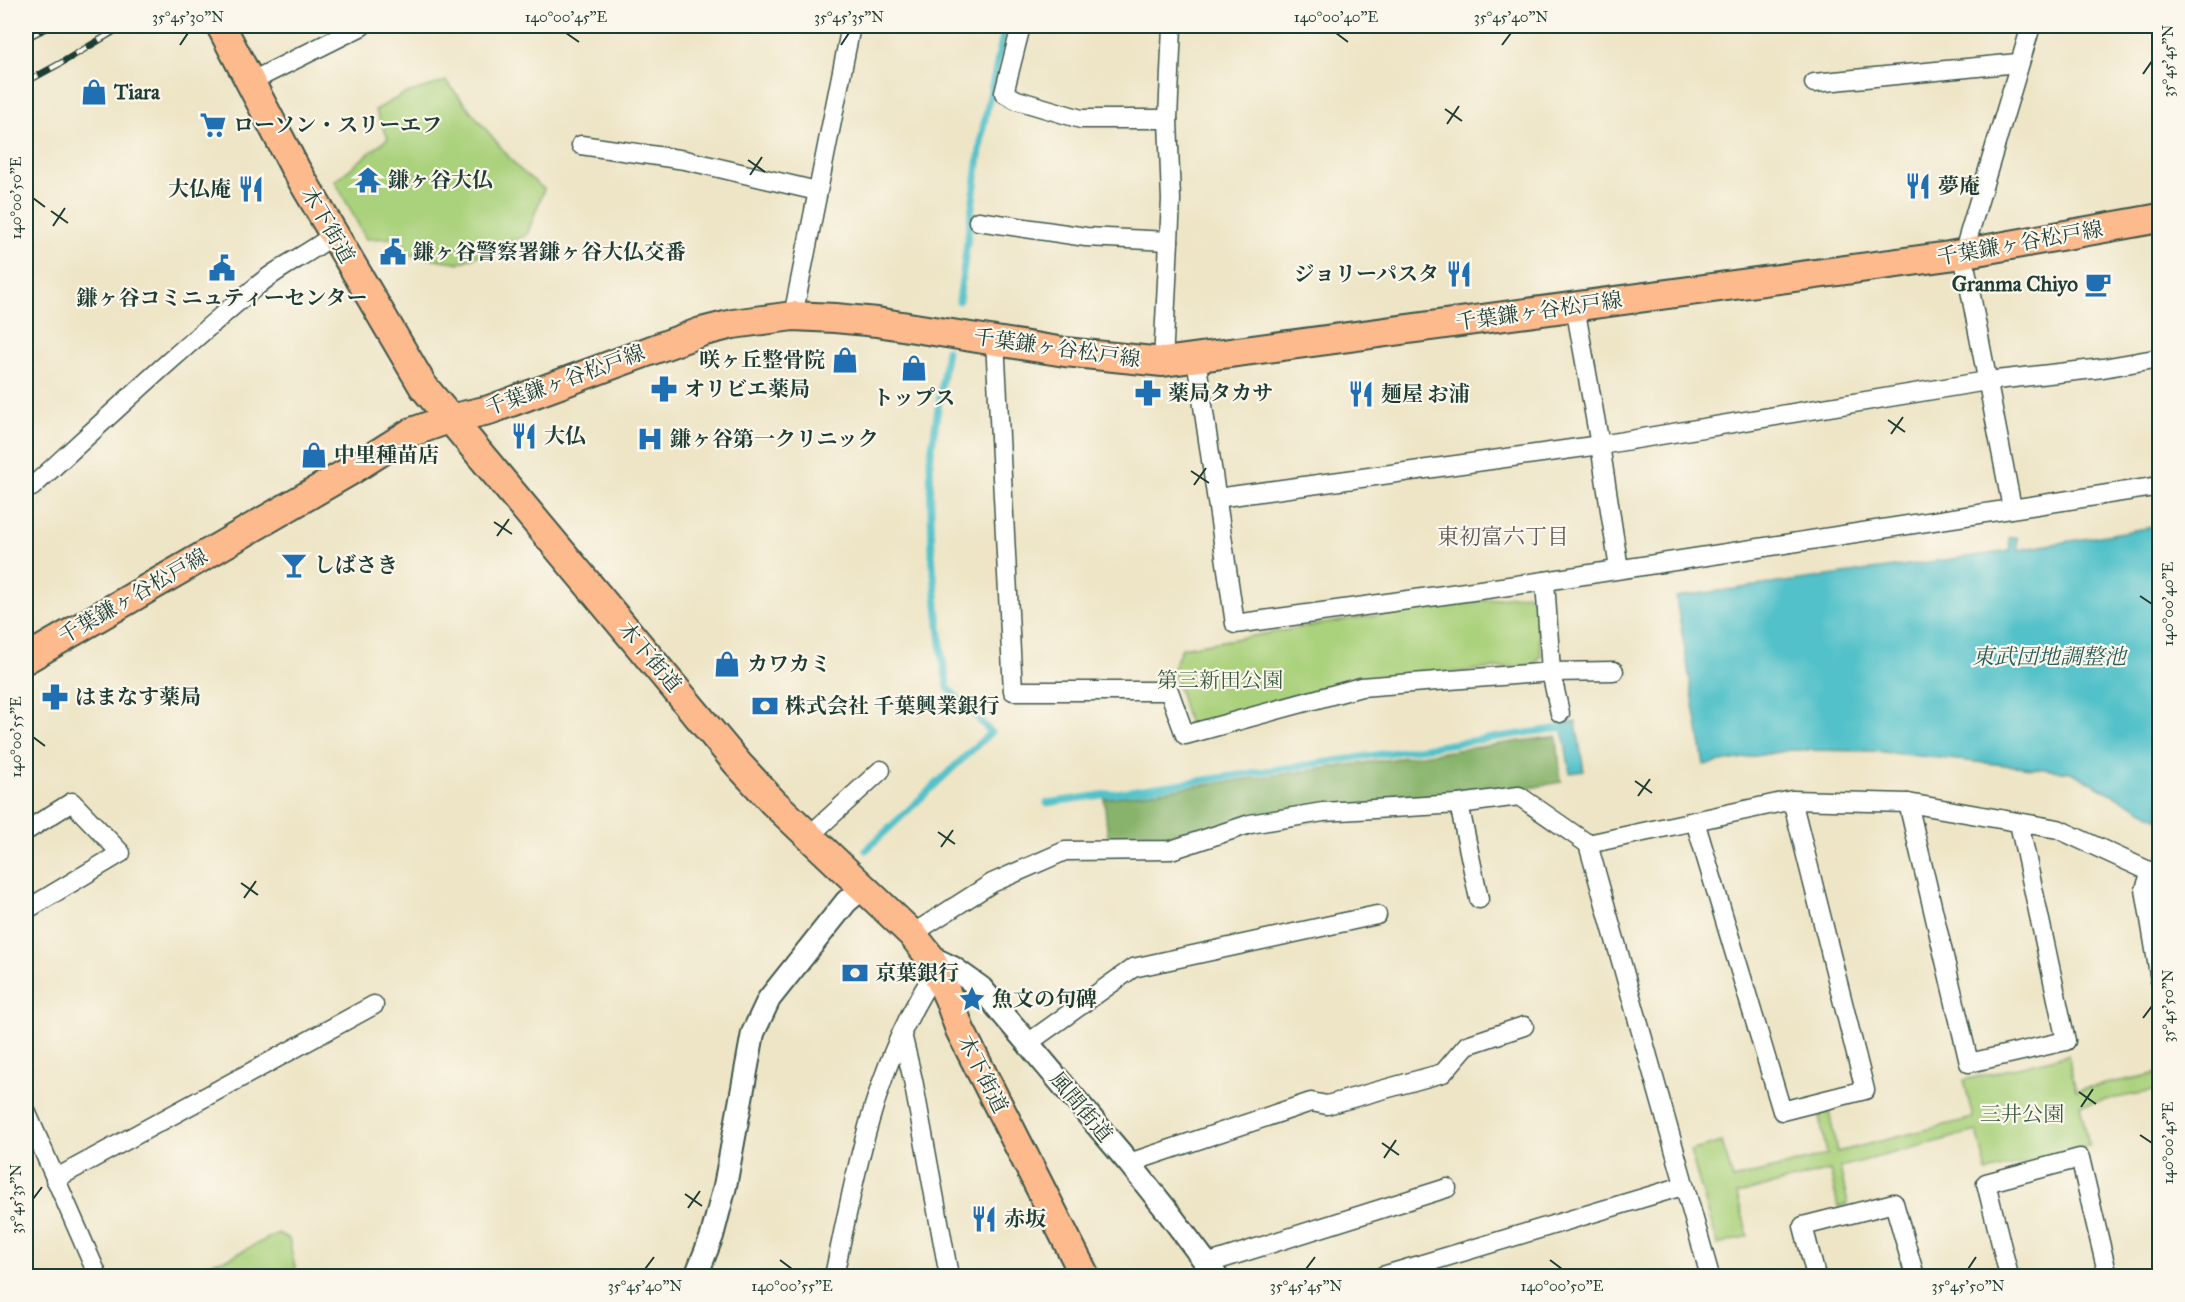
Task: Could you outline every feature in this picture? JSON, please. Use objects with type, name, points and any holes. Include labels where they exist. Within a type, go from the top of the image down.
[{"type":"main road","name":"木下街道","points":[[220,26],[333,235],[413,371],[449,419],[486,459],[738,764],[772,802],[864,886],[912,934],[933,964],[960,1030],[1085,1276]]},
{"type":"main road","name":"千葉鎌ヶ谷松戸線","points":[[26,658],[350,471],[412,432],[449,419],[489,410],[665,344],[733,324],[793,316],[877,322],[1065,352],[1163,362],[1963,254],[2160,218]]},
{"type":"street","points":[[250,82],[362,26]]},
{"type":"street","points":[[793,316],[851,26]]},
{"type":"street","points":[[1021,26],[1004,93],[1017,100],[1081,119],[1168,119]]},
{"type":"street","points":[[1163,362],[1171,200],[1168,119],[1172,26]]},
{"type":"street","points":[[2012,508],[1963,254],[2018,63],[2031,26]]},
{"type":"street","points":[[1814,83],[2018,63]]},
{"type":"street","points":[[581,145],[685,160],[818,191]]},
{"type":"street","points":[[978,221],[1086,237],[1169,242]]},
{"type":"street","points":[[26,482],[32,487],[135,392],[259,283],[315,249],[333,235]]},
{"type":"street","points":[[1575,307],[1619,569]]},
{"type":"street","points":[[995,340],[1013,691],[1169,691],[1185,735],[1361,687],[1551,672],[1614,671]]},
{"type":"street","points":[[1196,358],[1235,624],[1545,581],[2160,486]]},
{"type":"street","points":[[1217,498],[1600,445],[1987,381],[2103,368],[2160,358]]},
{"type":"street","points":[[1545,581],[1551,672],[1560,713]]},
{"type":"street","points":[[809,836],[881,770]]},
{"type":"street","points":[[912,934],[992,883],[1065,851],[1171,850],[1250,824],[1323,812],[1459,804],[1519,796],[1588,844],[1710,1276]]},
{"type":"street","points":[[1695,821],[1782,1111],[1865,1090],[1792,800]]},
{"type":"street","points":[[1588,844],[1792,800],[1908,803],[2058,829],[2155,871],[2145,890],[2160,980]]},
{"type":"street","points":[[26,831],[72,802],[121,853],[26,910]]},
{"type":"street","points":[[1908,803],[1969,1063],[2066,1041],[2019,823]]},
{"type":"street","points":[[1459,804],[1479,899]]},
{"type":"street","points":[[696,1276],[712,1236],[725,1186],[753,1033],[769,999],[846,902],[864,886]]},
{"type":"street","points":[[1028,1043],[1133,968],[1377,915]]},
{"type":"street","points":[[834,1276],[856,1172],[890,1057],[933,964]]},
{"type":"street","name":"風間街道","points":[[933,964],[953,969],[981,988],[1129,1163],[1211,1270]]},
{"type":"street","points":[[54,1179],[374,1005]]},
{"type":"street","points":[[1129,1163],[1311,1102],[1327,1105],[1443,1073],[1467,1045],[1524,1026]]},
{"type":"street","points":[[902,1034],[913,1080],[949,1276]]},
{"type":"street","points":[[26,1111],[98,1276]]},
{"type":"street","points":[[2009,1276],[1986,1183],[2080,1158],[2108,1276]]},
{"type":"street","points":[[1382,1276],[1683,1186]]},
{"type":"street","points":[[1211,1270],[1447,1188]]},
{"type":"street","points":[[1816,1276],[1803,1226],[1894,1203],[1915,1276]]},
{"type":"green space","points":[[446,81],[518,168],[544,189],[527,235],[460,263],[410,255],[398,238],[366,239],[335,181],[388,138],[375,110],[404,94]]},
{"type":"green space","name":"第三新田公園","points":[[1527,594],[1535,602],[1541,655],[1534,665],[1359,680],[1195,727],[1188,722],[1173,668],[1182,648],[1352,619]]},
{"type":"green space","points":[[1557,736],[1561,782],[1180,841],[1109,846],[1104,799]]},
{"type":"green space","name":"三井公園","points":[[2068,1055],[2076,1090],[2155,1074],[2158,1090],[2080,1105],[2089,1146],[1987,1172],[1977,1131],[1840,1167],[1848,1204],[1838,1207],[1830,1170],[1737,1194],[1748,1236],[1718,1245],[1690,1151],[1722,1142],[1733,1179],[1827,1155],[1819,1113],[1829,1111],[1837,1152],[1973,1118],[1964,1080]]},
{"type":"green space","points":[[278,1233],[289,1239],[296,1272],[283,1276],[166,1276],[229,1258]]},
{"type":"water","name":"東武団地調整池","points":[[2159,526],[2159,819],[2071,772],[1873,751],[1791,750],[1704,765],[1676,597],[2010,551],[2009,538],[2017,537],[2018,550]]},
{"type":"water","points":[[1576,722],[1584,771],[1570,773],[1562,724]]},
{"type":"waterway","points":[[959,301],[983,128],[1005,26]]},
{"type":"waterway","points":[[866,850],[991,732],[948,688],[942,655],[932,554],[930,460],[947,350]]},
{"type":"waterway","points":[[1047,803],[1567,727]]},
{"type":"railway","points":[[26,38],[50,26]]},
{"type":"railway","points":[[26,82],[123,26]]},
{"type":"place","name":"Tiara","points":[[94,92]]},
{"type":"place","name":"ローソン・スリーエフ","points":[[213,125]]},
{"type":"place","name":"鎌ヶ谷大仏","points":[[368,180]]},
{"type":"place","name":"夢庵","points":[[1918,186]]},
{"type":"place","name":"大仏庵","points":[[251,189]]},
{"type":"place","name":"鎌ヶ谷警察署鎌ヶ谷大仏交番","points":[[393,252]]},
{"type":"place","name":"鎌ヶ谷コミニュティーセンター","points":[[222,268]]},
{"type":"place","name":"ジョリーパスタ","points":[[1459,274]]},
{"type":"place","name":"Granma Chiyo","points":[[2098,284]]},
{"type":"place","name":"咲ヶ丘整骨院","points":[[845,360]]},
{"type":"place","name":"トップス","points":[[914,368]]},
{"type":"place","name":"オリビエ薬局","points":[[664,389]]},
{"type":"place","name":"薬局タカサ","points":[[1148,393]]},
{"type":"place","name":"麺屋 お浦","points":[[1361,394]]},
{"type":"place","name":"大仏","points":[[524,436]]},
{"type":"place","name":"鎌ヶ谷第一クリニック","points":[[650,439]]},
{"type":"place","name":"中里種苗店","points":[[314,455]]},
{"type":"place","name":"しばさき","points":[[294,565]]},
{"type":"place","name":"カワカミ","points":[[727,664]]},
{"type":"place","name":"はまなす薬局","points":[[55,697]]},
{"type":"place","name":"株式会社 千葉興業銀行","points":[[765,706]]},
{"type":"place","name":"京葉銀行","points":[[855,973]]},
{"type":"place","name":"魚文の句碑","points":[[972,999]]},
{"type":"place","name":"赤坂","points":[[984,1219]]},
{"type":"district","name":"東初富六丁目","points":[[1503,536]]}]
